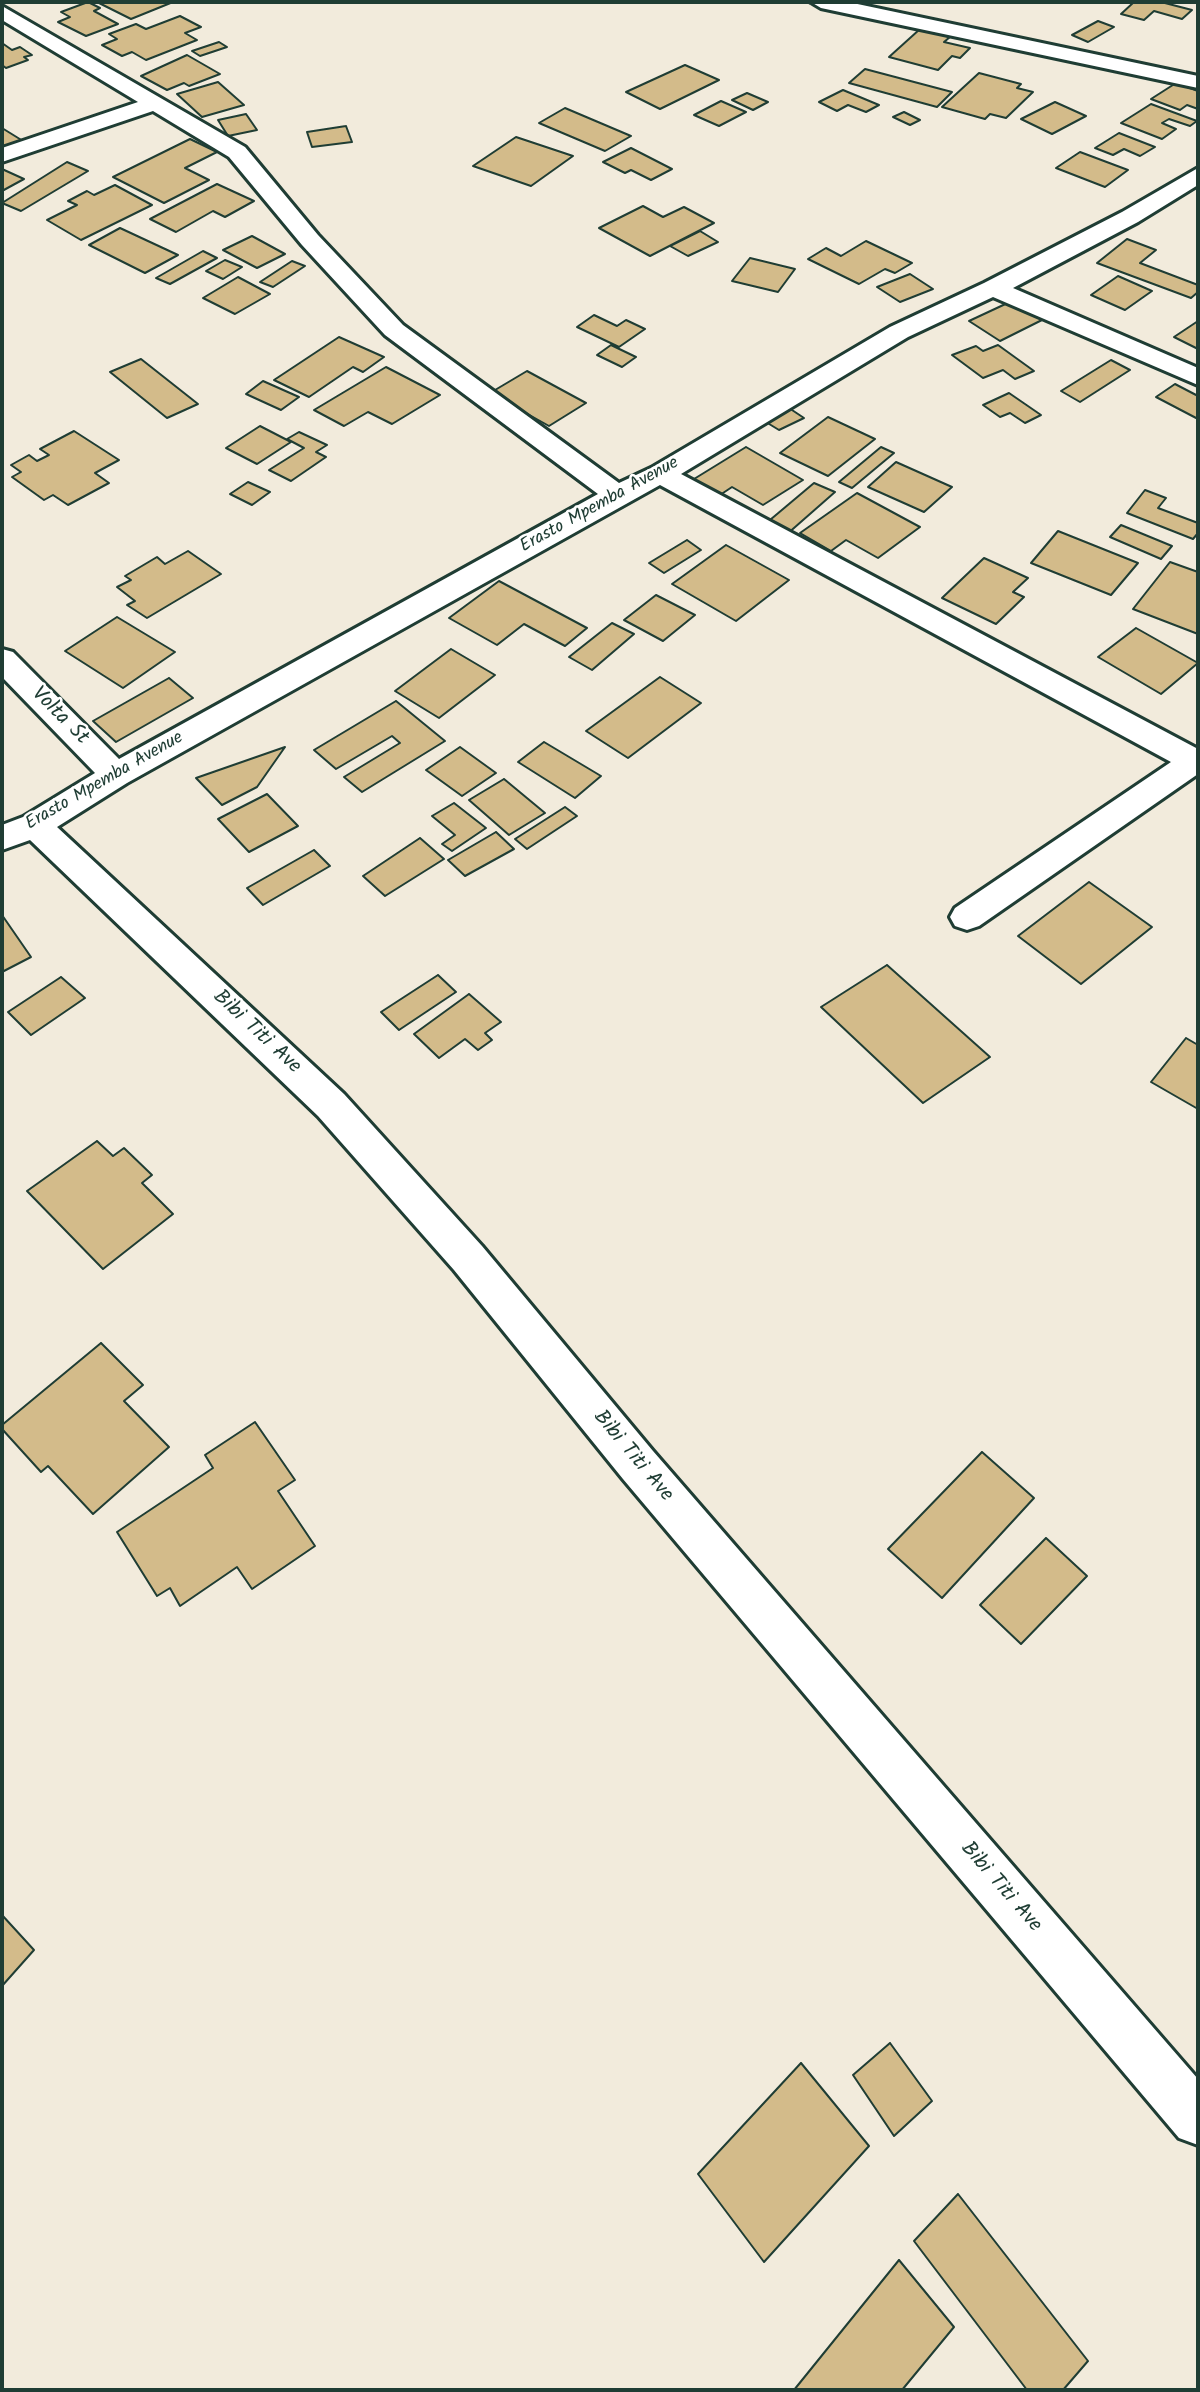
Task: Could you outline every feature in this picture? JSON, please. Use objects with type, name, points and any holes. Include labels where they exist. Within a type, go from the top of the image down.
[{"type":"street","points":[[821,2],[1198,82]]},
{"type":"street","points":[[2,12],[237,152],[310,240],[394,330],[617,495]]},
{"type":"street","points":[[2,155],[157,103]]},
{"type":"street","name":"Erasto Mpemba Avenue","points":[[18,831],[617,495],[661,474],[899,332],[993,288],[1130,217],[1198,175]]},
{"type":"street","points":[[993,288],[1198,377]]},
{"type":"street","points":[[661,474],[1196,762],[967,917]]},
{"type":"street","name":"Volta St","points":[[2,659],[117,775]]},
{"type":"street","name":"Bibi Titi Ave","points":[[18,831],[331,1105],[468,1258],[638,1465],[1198,2119]]},
{"type":"building","points":[[88,2],[100,8],[94,11],[118,24],[86,36],[58,22],[70,17],[61,12]]},
{"type":"building","points":[[97,2],[173,2],[131,19]]},
{"type":"building","points":[[1134,2],[1161,2],[1192,10],[1182,19],[1154,11],[1144,20],[1121,14]]},
{"type":"building","points":[[180,16],[201,27],[185,33],[197,40],[146,60],[132,52],[122,56],[102,45],[117,39],[109,34],[136,24],[146,29]]},
{"type":"building","points":[[1098,21],[1114,27],[1088,42],[1072,35]]},
{"type":"building","points":[[920,29],[950,37],[944,42],[970,48],[960,58],[952,56],[938,70],[889,57]]},
{"type":"building","points":[[219,42],[227,47],[200,56],[192,51]]},
{"type":"building","points":[[2,43],[12,50],[20,47],[32,55],[24,57],[28,60],[6,68],[2,65]]},
{"type":"building","points":[[187,55],[220,74],[189,86],[184,83],[167,90],[141,76]]},
{"type":"building","points":[[685,65],[719,80],[660,109],[626,92]]},
{"type":"building","points":[[865,69],[952,92],[937,107],[849,83]]},
{"type":"building","points":[[979,73],[1021,84],[1017,88],[1033,92],[1006,118],[990,114],[985,119],[942,107]]},
{"type":"building","points":[[218,82],[244,105],[202,117],[177,94]]},
{"type":"building","points":[[1176,83],[1198,91],[1198,109],[1187,105],[1180,110],[1151,99]]},
{"type":"building","points":[[843,90],[879,105],[866,112],[848,105],[837,111],[819,102]]},
{"type":"building","points":[[747,93],[768,102],[753,110],[732,100]]},
{"type":"building","points":[[721,101],[746,112],[719,126],[694,115]]},
{"type":"building","points":[[1055,102],[1086,116],[1052,134],[1021,119]]},
{"type":"building","points":[[1151,104],[1197,121],[1190,126],[1169,119],[1162,123],[1176,129],[1162,139],[1121,123]]},
{"type":"building","points":[[565,108],[631,136],[605,151],[539,123]]},
{"type":"building","points":[[904,112],[920,120],[910,125],[893,117]]},
{"type":"building","points":[[246,114],[257,130],[228,136],[218,120]]},
{"type":"building","points":[[346,126],[352,142],[312,147],[307,132]]},
{"type":"building","points":[[2,128],[23,141],[2,150]]},
{"type":"building","points":[[1119,133],[1155,147],[1140,156],[1124,149],[1113,155],[1095,148]]},
{"type":"building","points":[[516,137],[573,156],[531,186],[473,166]]},
{"type":"building","points":[[190,139],[217,152],[185,168],[209,180],[164,203],[113,177]]},
{"type":"building","points":[[631,148],[672,169],[651,180],[631,170],[625,173],[603,162]]},
{"type":"building","points":[[1080,152],[1128,170],[1105,187],[1056,168]]},
{"type":"building","points":[[67,162],[88,171],[21,211],[2,203]]},
{"type":"building","points":[[2,169],[24,179],[2,191]]},
{"type":"building","points":[[217,184],[254,201],[225,217],[213,211],[176,232],[150,219]]},
{"type":"building","points":[[115,185],[152,205],[81,240],[47,220],[77,205],[68,201],[87,191],[94,195]]},
{"type":"building","points":[[643,206],[663,217],[684,207],[714,223],[650,256],[599,228]]},
{"type":"building","points":[[120,228],[178,255],[145,273],[89,245]]},
{"type":"building","points":[[700,231],[718,242],[688,256],[670,246]]},
{"type":"building","points":[[252,236],[285,254],[257,268],[223,250]]},
{"type":"building","points":[[1127,239],[1156,250],[1140,263],[1198,285],[1198,292],[1191,298],[1097,263]]},
{"type":"building","points":[[866,241],[912,263],[895,273],[885,269],[859,284],[808,259],[826,248],[841,256]]},
{"type":"building","points":[[203,251],[217,258],[170,284],[156,278]]},
{"type":"building","points":[[750,258],[795,269],[778,292],[732,281]]},
{"type":"building","points":[[225,260],[242,267],[223,279],[206,271]]},
{"type":"building","points":[[292,261],[305,266],[273,287],[260,282]]},
{"type":"building","points":[[910,274],[933,289],[900,302],[877,287]]},
{"type":"building","points":[[1118,276],[1152,291],[1125,310],[1091,295]]},
{"type":"building","points":[[238,277],[270,294],[235,314],[203,298]]},
{"type":"building","points":[[1014,300],[1046,318],[1000,341],[969,321]]},
{"type":"building","points":[[594,315],[617,326],[626,320],[645,329],[619,347],[577,327]]},
{"type":"building","points":[[1198,321],[1198,349],[1174,337]]},
{"type":"building","points":[[339,337],[384,357],[363,372],[353,367],[309,397],[274,380]]},
{"type":"building","points":[[611,345],[636,357],[622,367],[597,355]]},
{"type":"building","points":[[998,345],[1034,371],[1015,379],[1003,370],[983,378],[952,355],[976,346],[983,351]]},
{"type":"building","points":[[141,359],[198,404],[167,418],[110,372]]},
{"type":"building","points":[[1111,360],[1130,370],[1080,402],[1061,391]]},
{"type":"building","points":[[386,367],[440,395],[392,424],[368,412],[344,426],[314,410]]},
{"type":"building","points":[[527,371],[586,403],[549,426],[490,393]]},
{"type":"building","points":[[263,381],[299,397],[281,410],[246,394]]},
{"type":"building","points":[[1175,384],[1198,396],[1198,419],[1156,397]]},
{"type":"building","points":[[1009,393],[1041,415],[1025,423],[1010,413],[1000,417],[983,405]]},
{"type":"building","points":[[786,406],[804,418],[779,430],[761,419]]},
{"type":"building","points":[[828,417],[875,439],[828,476],[780,453]]},
{"type":"building","points":[[260,426],[291,442],[257,464],[226,448]]},
{"type":"building","points":[[74,431],[119,460],[95,473],[109,483],[68,505],[53,495],[44,500],[12,477],[21,472],[11,465],[29,455],[37,461],[49,455],[40,449]]},
{"type":"building","points":[[299,432],[327,445],[316,452],[326,457],[291,481],[269,470],[304,448],[287,439]]},
{"type":"building","points":[[746,447],[803,480],[763,505],[732,487],[720,495],[694,479]]},
{"type":"building","points":[[881,447],[894,453],[852,488],[839,482]]},
{"type":"building","points":[[896,462],[952,487],[924,512],[868,487]]},
{"type":"building","points":[[248,482],[270,492],[252,505],[230,494]]},
{"type":"building","points":[[814,483],[835,492],[786,535],[764,525]]},
{"type":"building","points":[[1145,490],[1166,498],[1158,508],[1198,523],[1198,533],[1193,539],[1127,513]]},
{"type":"building","points":[[857,493],[920,527],[878,558],[846,540],[831,551],[800,533]]},
{"type":"building","points":[[1121,525],[1172,546],[1161,559],[1110,537]]},
{"type":"building","points":[[1058,531],[1138,563],[1111,595],[1031,563]]},
{"type":"building","points":[[687,540],[701,550],[664,573],[649,563]]},
{"type":"building","points":[[726,545],[789,580],[736,621],[672,584]]},
{"type":"building","points":[[188,551],[221,574],[147,618],[127,605],[135,601],[117,587],[131,580],[125,576],[157,557],[165,564]]},
{"type":"building","points":[[984,558],[1028,578],[1013,592],[1024,597],[996,624],[942,598]]},
{"type":"building","points":[[1170,562],[1198,572],[1198,634],[1133,609]]},
{"type":"building","points":[[499,581],[587,628],[565,646],[524,624],[497,645],[449,618]]},
{"type":"building","points":[[656,595],[695,615],[663,641],[624,620]]},
{"type":"building","points":[[117,617],[175,652],[123,688],[65,651]]},
{"type":"building","points":[[612,623],[634,634],[592,670],[569,657]]},
{"type":"building","points":[[1136,628],[1198,663],[1161,694],[1098,657]]},
{"type":"building","points":[[451,649],[495,675],[439,718],[395,691]]},
{"type":"building","points":[[660,677],[701,703],[628,758],[586,731]]},
{"type":"building","points":[[169,678],[193,698],[116,742],[93,721]]},
{"type":"building","points":[[396,701],[445,741],[362,792],[344,777],[400,743],[392,736],[336,769],[314,750]]},
{"type":"building","points":[[544,742],[601,776],[575,798],[518,762]]},
{"type":"building","points":[[285,747],[257,787],[222,805],[196,778]]},
{"type":"building","points":[[460,747],[496,773],[462,796],[426,770]]},
{"type":"building","points":[[504,779],[545,813],[509,835],[469,800]]},
{"type":"building","points":[[267,794],[298,826],[249,852],[218,819]]},
{"type":"building","points":[[454,803],[486,828],[452,851],[442,844],[455,835],[432,816]]},
{"type":"building","points":[[565,807],[577,816],[527,849],[515,839]]},
{"type":"building","points":[[496,832],[514,849],[465,876],[448,860]]},
{"type":"building","points":[[420,838],[444,859],[385,896],[363,876]]},
{"type":"building","points":[[314,850],[330,866],[263,905],[247,888]]},
{"type":"building","points":[[1089,882],[1152,927],[1081,984],[1018,936]]},
{"type":"building","points":[[2,915],[31,957],[2,972]]},
{"type":"building","points":[[887,965],[990,1057],[923,1103],[821,1007]]},
{"type":"building","points":[[438,975],[456,992],[399,1030],[381,1012]]},
{"type":"building","points":[[61,977],[85,998],[31,1035],[8,1012]]},
{"type":"building","points":[[469,994],[501,1022],[485,1033],[492,1040],[478,1050],[465,1039],[439,1058],[414,1034]]},
{"type":"building","points":[[1186,1038],[1198,1045],[1198,1109],[1151,1082]]},
{"type":"building","points":[[97,1141],[113,1156],[124,1148],[152,1175],[142,1183],[173,1214],[103,1269],[27,1191]]},
{"type":"building","points":[[101,1343],[143,1385],[124,1401],[169,1447],[93,1514],[48,1466],[41,1472],[2,1429],[2,1425]]},
{"type":"building","points":[[255,1422],[295,1480],[278,1491],[315,1546],[252,1589],[237,1567],[180,1606],[170,1588],[157,1596],[117,1532],[213,1468],[205,1455]]},
{"type":"building","points":[[982,1452],[1034,1498],[942,1598],[888,1549]]},
{"type":"building","points":[[1046,1538],[1087,1576],[1021,1644],[980,1605]]},
{"type":"building","points":[[2,1915],[34,1950],[2,1986]]},
{"type":"building","points":[[890,2043],[932,2101],[894,2136],[853,2075]]},
{"type":"building","points":[[801,2063],[869,2146],[764,2262],[698,2174]]},
{"type":"building","points":[[958,2194],[1088,2361],[1063,2390],[1027,2390],[914,2241]]},
{"type":"building","points":[[899,2260],[954,2327],[902,2390],[794,2390]]}]
